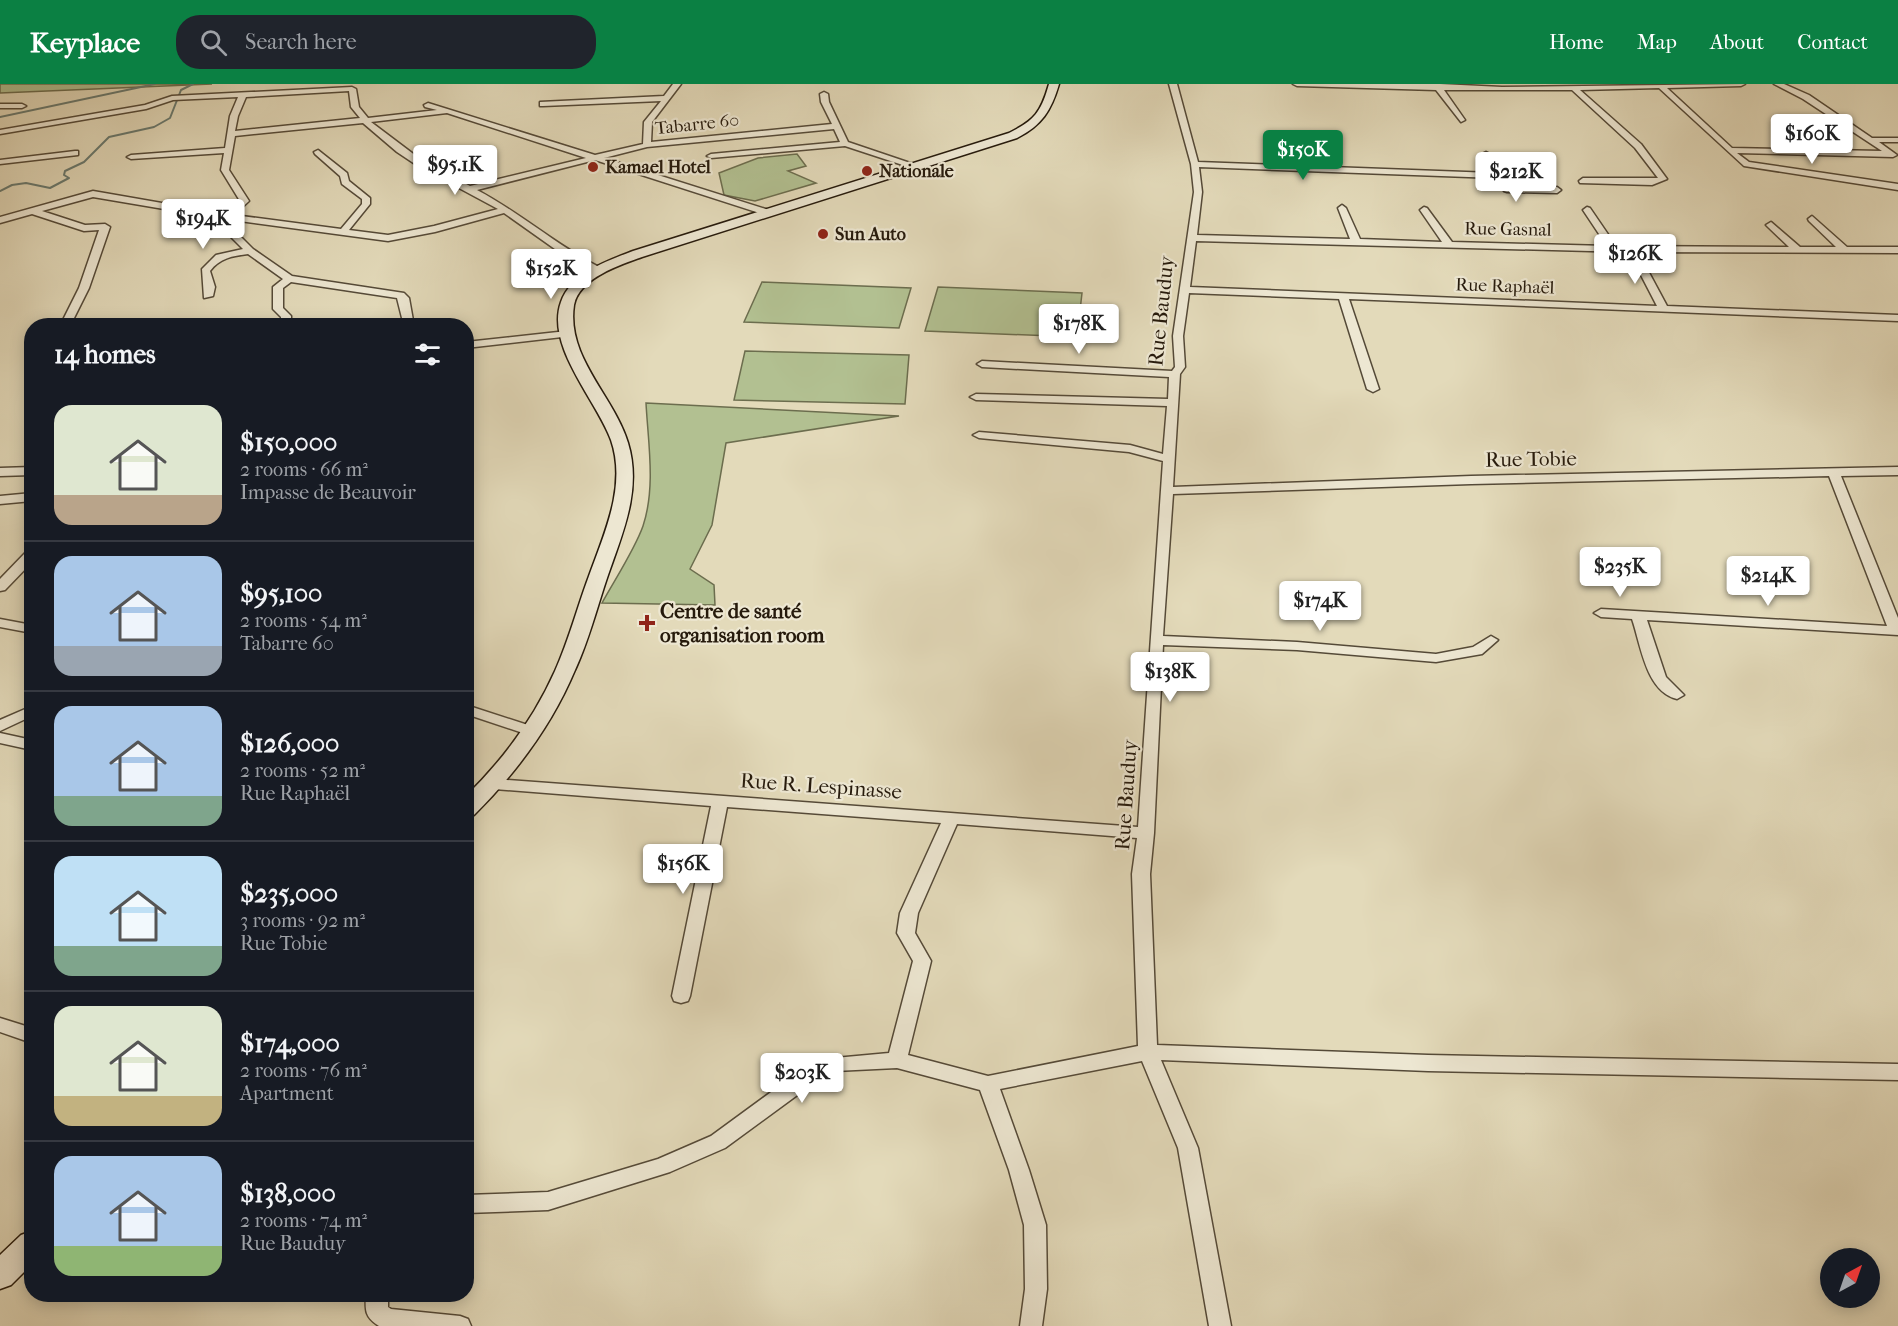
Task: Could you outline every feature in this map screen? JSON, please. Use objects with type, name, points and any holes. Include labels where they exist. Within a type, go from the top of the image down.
[{"type":"main road","points":[[474,803],[494,784],[532,731],[560,682],[620,515],[625,483],[624,456],[615,428],[581,374],[567,334],[565,314],[573,291],[582,281],[600,270],[659,248],[1000,140],[1030,125],[1043,115],[1054,84]]},
{"type":"main road","points":[[0,1275],[24,1252]]},
{"type":"street","points":[[647,145],[648,122],[677,84]]},
{"type":"street","name":"Rue Bauduy","points":[[1173,84],[1195,164],[1198,192],[1178,336],[1180,367],[1175,374],[1168,458],[1146,833],[1141,874],[1148,1052],[1188,1148],[1220,1326]]},
{"type":"street","points":[[1297,84],[1573,87],[1741,84]]},
{"type":"street","points":[[1778,84],[1806,97],[1895,156]]},
{"type":"street","points":[[1437,86],[1461,120]]},
{"type":"street","points":[[1660,86],[1732,150],[1738,160],[1770,169],[1898,187]]},
{"type":"street","points":[[1573,87],[1638,146],[1663,179],[1652,182],[1583,181]]},
{"type":"street","points":[[0,132],[146,107],[172,98],[352,89],[355,107],[367,122],[386,139],[421,164],[496,203],[572,256],[600,270]]},
{"type":"street","points":[[227,217],[245,201],[225,170],[234,116],[243,94]]},
{"type":"street","points":[[824,94],[825,102],[845,144]]},
{"type":"street","points":[[543,104],[666,99]]},
{"type":"street","points":[[429,105],[769,213]]},
{"type":"street","points":[[0,106],[22,106]]},
{"type":"street","points":[[232,134],[451,112]]},
{"type":"street","name":"Tabarre 60","points":[[469,189],[647,145],[837,126]]},
{"type":"street","points":[[1873,140],[1898,140]]},
{"type":"street","points":[[711,156],[845,144],[918,166]]},
{"type":"street","points":[[131,157],[228,150]]},
{"type":"street","points":[[1732,150],[1895,156]]},
{"type":"street","points":[[318,152],[344,175],[345,182],[366,198],[367,202],[343,232]]},
{"type":"street","points":[[0,162],[75,153]]},
{"type":"street","points":[[1486,154],[1507,189],[1557,190]]},
{"type":"street","points":[[1195,164],[1498,176]]},
{"type":"street","points":[[0,220],[88,194],[227,217],[388,238],[435,229],[503,210]]},
{"type":"street","points":[[1342,208],[1356,242]]},
{"type":"street","points":[[1424,210],[1449,244]]},
{"type":"street","points":[[1587,210],[1613,248]]},
{"type":"street","points":[[33,211],[84,228],[105,227],[84,288],[69,318]]},
{"type":"street","points":[[227,217],[228,229],[250,251],[289,279],[400,295],[404,298],[408,318]]},
{"type":"street","points":[[1812,219],[1845,250]]},
{"type":"street","points":[[1771,225],[1798,250]]},
{"type":"street","name":"Rue Gasnal","points":[[1190,238],[1632,249],[1896,252]]},
{"type":"street","points":[[1632,249],[1664,309]]},
{"type":"street","points":[[208,296],[210,287],[205,271],[213,259],[250,251]]},
{"type":"street","points":[[286,318],[278,309],[278,287],[289,279]]},
{"type":"street","name":"Rue Raphaël","points":[[1183,290],[1898,318]]},
{"type":"street","points":[[1343,297],[1373,389]]},
{"type":"street","points":[[474,344],[567,334]]},
{"type":"street","points":[[982,364],[1175,374]]},
{"type":"street","points":[[976,397],[1173,403]]},
{"type":"street","points":[[979,435],[1130,449],[1151,456],[1168,458]]},
{"type":"street","points":[[0,471],[24,471]]},
{"type":"street","name":"Rue Tobie","points":[[1166,491],[1471,480],[1898,471]]},
{"type":"street","points":[[1601,613],[1897,631],[1834,473]]},
{"type":"street","points":[[0,500],[24,498]]},
{"type":"street","points":[[0,587],[24,562]]},
{"type":"street","points":[[1638,615],[1659,679],[1677,696]]},
{"type":"street","points":[[0,623],[24,628]]},
{"type":"street","points":[[1156,640],[1298,646],[1436,658],[1477,651],[1491,640]]},
{"type":"street","points":[[474,712],[532,731]]},
{"type":"street","points":[[0,726],[24,714]]},
{"type":"street","points":[[0,738],[24,743]]},
{"type":"street","name":"Rue R. Lespinasse","points":[[494,784],[1146,833]]},
{"type":"street","points":[[681,996],[720,801]]},
{"type":"street","points":[[897,1060],[922,961],[906,933],[909,913],[951,818]]},
{"type":"street","points":[[0,1025],[24,1033]]},
{"type":"street","points":[[474,1204],[548,1201],[663,1166],[718,1142],[789,1090],[831,1064],[897,1060],[988,1084],[1148,1052],[1428,1063],[1898,1072]]},
{"type":"street","points":[[988,1084],[1019,1170],[1035,1225],[1036,1289],[1031,1326]]},
{"type":"street","points":[[375,1302],[376,1312],[380,1316],[460,1326]]},
{"type":"green space","points":[[0,84],[212,84],[0,93]]},
{"type":"green space","points":[[797,154],[806,166],[788,171],[816,183],[755,201],[724,195],[719,173],[758,158]]},
{"type":"green space","points":[[762,282],[911,288],[899,328],[744,322]]},
{"type":"green space","points":[[938,287],[1082,293],[1077,337],[925,331]]},
{"type":"green space","points":[[745,351],[909,355],[905,404],[734,400]]},
{"type":"green space","points":[[646,403],[899,416],[726,443],[712,525],[690,569],[714,585],[715,605],[602,603],[635,545],[647,511],[650,464]]},
{"type":"waterway","points":[[0,117],[155,84]]},
{"type":"waterway","points":[[0,191],[12,185],[26,183],[50,188],[69,178],[64,175],[65,171],[84,162],[109,137],[154,127],[170,118],[181,90],[193,84]]},
{"type":"place","name":"Kamael Hotel","points":[[593,167]]},
{"type":"place","name":"Nationale","points":[[867,171]]},
{"type":"place","name":"Sun Auto","points":[[823,234]]},
{"type":"place","name":"Centre de santé organisation room","points":[[647,623]]}]
